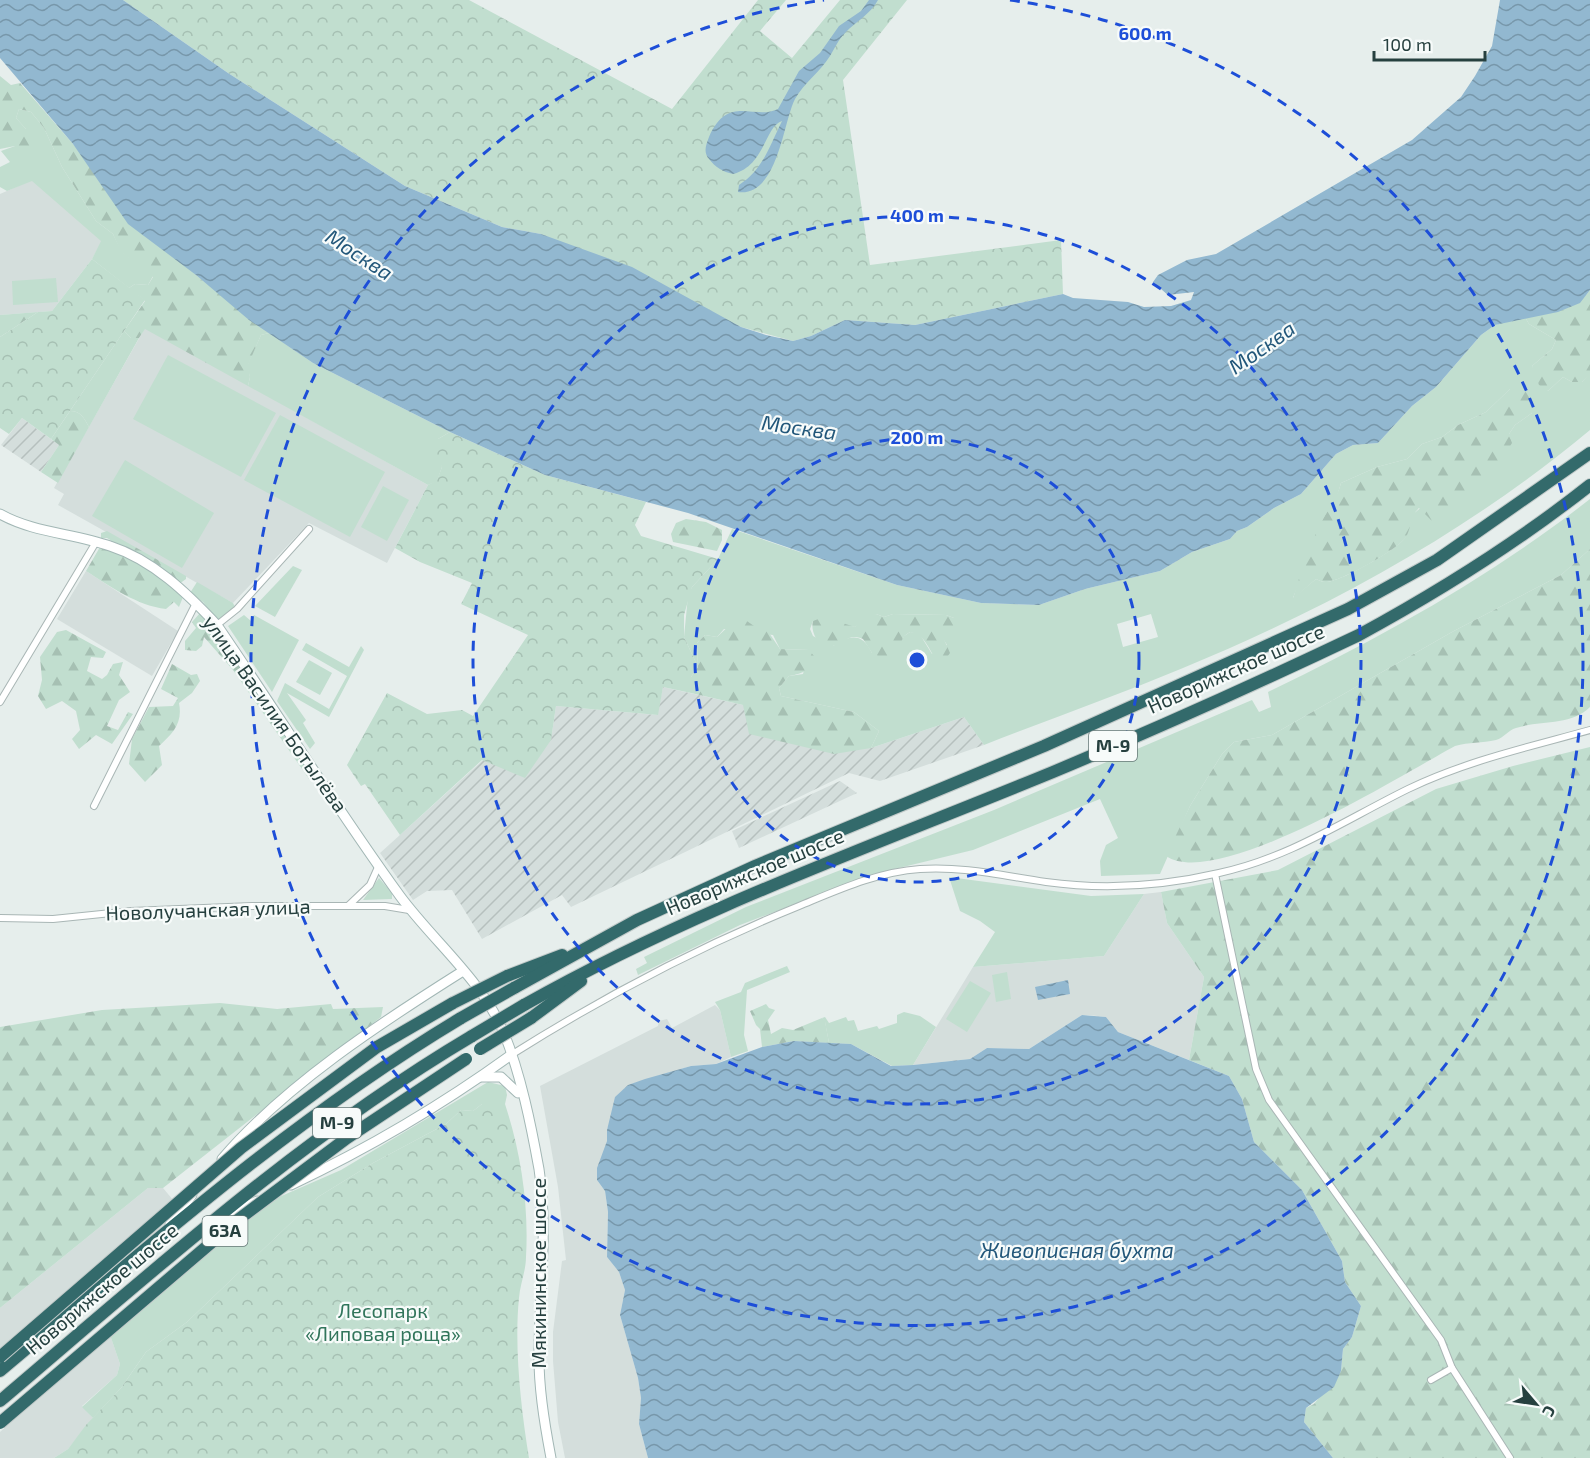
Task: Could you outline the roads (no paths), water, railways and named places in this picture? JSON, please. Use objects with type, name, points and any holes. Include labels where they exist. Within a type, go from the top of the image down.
[{"type":"highway","name":"Новорижское шоссе","points":[[0,1371],[162,1234],[269,1148],[350,1088],[461,1018],[600,940],[755,866],[1044,747],[1348,609],[1445,554],[1590,453]]},
{"type":"highway","name":"Новорижское шоссе","points":[[0,1401],[210,1223],[359,1107],[524,1005],[664,931],[760,889],[1106,749],[1359,635],[1482,563],[1590,485]]},
{"type":"highway","points":[[0,1357],[241,1148],[377,1047],[453,1003],[507,976],[600,940]]},
{"type":"highway","name":"63A","points":[[0,1424],[248,1212],[347,1138],[480,1049],[531,1018],[610,958]]},
{"type":"street","name":"улица Василия Ботылёва","points":[[0,514],[28,527],[113,546],[165,575],[217,625],[398,893],[490,1006],[511,1055]]},
{"type":"street","points":[[217,625],[237,609],[309,529]]},
{"type":"street","points":[[0,702],[96,542]]},
{"type":"street","points":[[94,806],[196,603]]},
{"type":"street","points":[[210,1223],[345,1159],[480,1077],[511,1055],[628,986],[697,950],[843,888],[897,872],[966,869],[1048,882],[1102,886],[1148,884],[1253,866],[1291,851],[1411,788],[1485,758],[1590,730]]},
{"type":"street","points":[[348,905],[370,885],[379,865]]},
{"type":"street","points":[[1215,874],[1256,1069],[1269,1100],[1441,1340],[1452,1368],[1510,1458]]},
{"type":"street","points":[[385,906],[393,902],[398,893]]},
{"type":"street","name":"Новолучанская улица","points":[[0,918],[53,919],[131,911],[348,905],[405,908],[414,914]]},
{"type":"street","points":[[162,1234],[202,1183],[255,1123],[320,1070],[463,971]]},
{"type":"street","name":"Мякининское шоссе","points":[[511,1055],[539,1169],[543,1281],[538,1349],[544,1423],[551,1458]]},
{"type":"street","points":[[480,1077],[501,1077],[513,1086],[523,1100]]},
{"type":"street","points":[[1431,1380],[1452,1368]]},
{"type":"water","name":"Москва","points":[[0,0],[123,0],[228,73],[405,186],[502,227],[541,234],[632,267],[741,327],[793,341],[811,336],[845,320],[915,325],[1063,294],[1073,298],[1128,302],[1144,307],[1171,306],[1191,300],[1194,292],[1168,295],[1153,282],[1158,275],[1187,260],[1216,254],[1412,140],[1461,97],[1492,46],[1500,0],[1590,0],[1590,290],[1580,303],[1558,312],[1495,325],[1481,335],[1436,387],[1412,406],[1378,443],[1353,445],[1336,454],[1301,494],[1237,531],[1230,539],[1192,552],[1160,571],[1085,589],[1039,605],[981,603],[897,585],[688,513],[545,475],[450,432],[313,363],[249,320],[196,275],[128,224],[73,144],[0,58]]},
{"type":"water","points":[[869,0],[878,0],[871,10],[843,36],[826,62],[795,99],[777,156],[762,183],[751,190],[738,192],[739,185],[760,164],[782,121],[776,124],[752,163],[744,170],[733,174],[717,167],[706,154],[709,137],[716,124],[733,112],[769,112],[778,109],[799,71],[820,53],[839,26],[861,11]]},
{"type":"water","points":[[1068,980],[1070,994],[1038,1000],[1035,987]]},
{"type":"water","name":"Живописная бухта","points":[[1082,1015],[1106,1017],[1118,1032],[1229,1076],[1242,1099],[1254,1142],[1302,1190],[1342,1261],[1345,1282],[1361,1306],[1352,1337],[1343,1349],[1341,1371],[1334,1387],[1306,1408],[1304,1422],[1333,1458],[648,1458],[639,1424],[641,1398],[638,1378],[620,1315],[625,1290],[619,1272],[607,1257],[608,1212],[605,1191],[597,1180],[597,1168],[607,1141],[607,1130],[615,1097],[628,1085],[645,1079],[691,1066],[716,1064],[762,1047],[794,1041],[851,1044],[891,1066],[970,1059],[987,1048],[1029,1049]]},
{"type":"park label","name":"Лесопарк «Липовая роща»","points":[[383,1322]]}]
